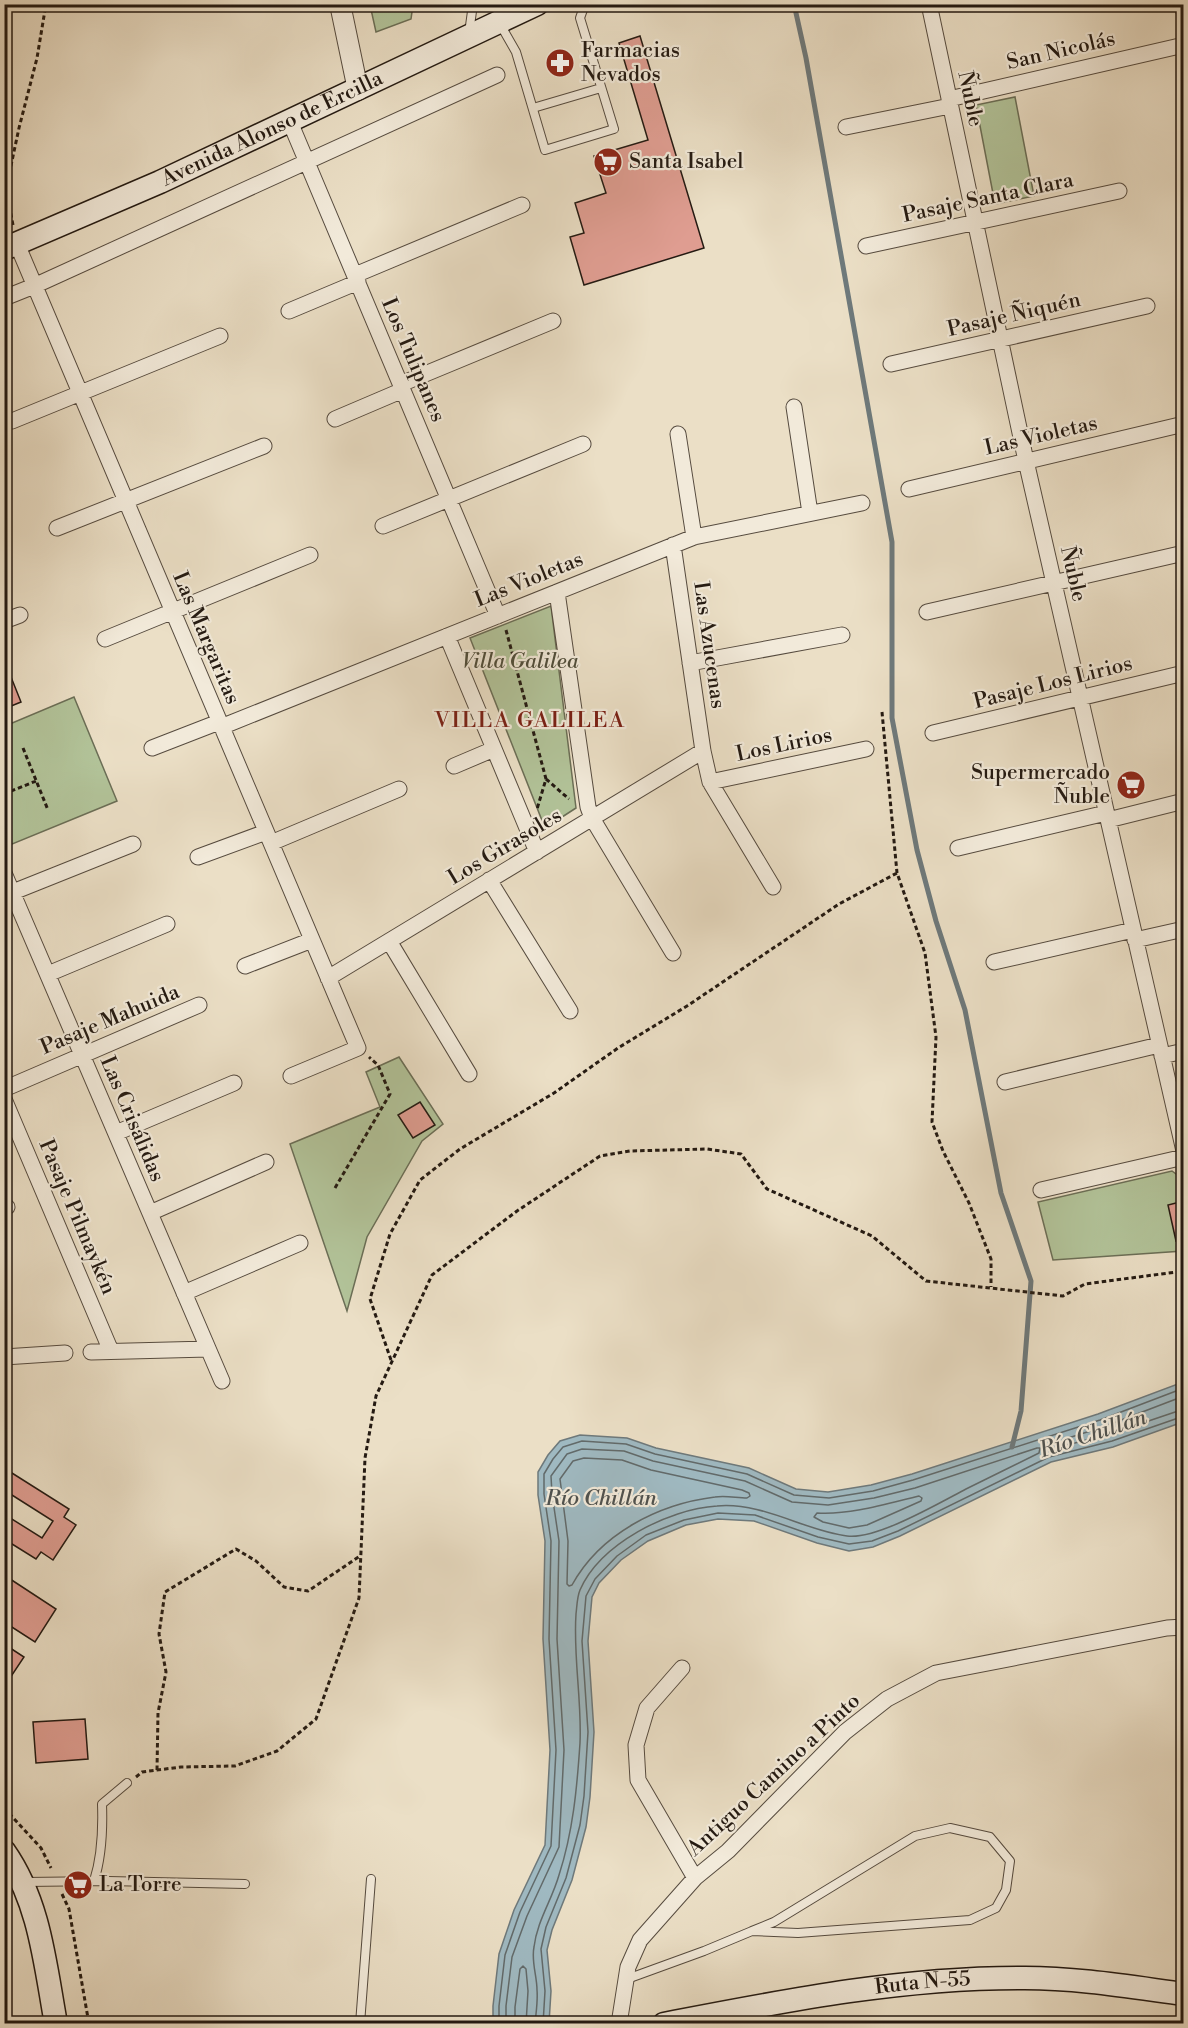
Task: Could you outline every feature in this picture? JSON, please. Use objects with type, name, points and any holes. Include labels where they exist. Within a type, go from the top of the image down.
[{"type":"main road","name":"Avenida Alonso de Ercilla","points":[[11,247],[290,122],[537,4]]},
{"type":"main road","points":[[4,1851],[23,1882],[37,1923],[56,2024]]},
{"type":"main road","name":"Ruta N-55","points":[[664,2024],[808,1996],[952,1981],[1069,1979],[1184,1995]]},
{"type":"street","points":[[340,4],[358,90]]},
{"type":"street","name":"Ñuble","points":[[929,4],[1026,461],[1184,1151]]},
{"type":"street","points":[[1182,4],[1184,12]]},
{"type":"street","name":"San Nicolás","points":[[846,127],[1184,45]]},
{"type":"street","points":[[4,298],[497,75]]},
{"type":"street","name":"Los Tulipanes","points":[[290,122],[498,616]]},
{"type":"street","name":"Pasaje Santa Clara","points":[[866,246],[1119,191]]},
{"type":"street","points":[[289,311],[356,278],[522,205]]},
{"type":"street","name":"Las Margaritas","points":[[11,247],[34,286],[358,1048]]},
{"type":"street","name":"Pasaje Ñiquén","points":[[891,364],[1147,306]]},
{"type":"street","points":[[335,419],[553,321]]},
{"type":"street","points":[[12,421],[220,336]]},
{"type":"street","points":[[794,407],[810,513]]},
{"type":"street","name":"Las Violetas","points":[[909,489],[1184,424]]},
{"type":"street","points":[[678,434],[694,537]]},
{"type":"street","points":[[383,526],[583,444]]},
{"type":"street","points":[[57,528],[264,446]]},
{"type":"street","name":"Las Violetas","points":[[152,748],[220,725],[694,537],[862,503]]},
{"type":"street","name":"Las Azucenas","points":[[673,545],[703,751],[710,782],[773,887]]},
{"type":"street","points":[[927,612],[1184,553]]},
{"type":"street","points":[[105,639],[310,555]]},
{"type":"street","points":[[556,592],[586,797],[592,818],[673,953]]},
{"type":"street","points":[[4,621],[20,615]]},
{"type":"street","points":[[690,663],[842,635]]},
{"type":"street","points":[[447,636],[537,852]]},
{"type":"street","name":"Pasaje Los Lirios","points":[[933,734],[1184,673]]},
{"type":"street","points":[[454,766],[494,749]]},
{"type":"street","name":"Los Lirios","points":[[710,782],[866,749]]},
{"type":"street","name":"Los Girasoles","points":[[328,978],[703,751]]},
{"type":"street","points":[[198,857],[268,838],[399,789]]},
{"type":"street","points":[[958,848],[1184,801]]},
{"type":"street","points":[[13,892],[133,844]]},
{"type":"street","name":"Las Crisálidas","points":[[4,873],[222,1381]]},
{"type":"street","points":[[489,880],[570,1011]]},
{"type":"street","points":[[48,974],[167,924]]},
{"type":"street","points":[[994,962],[1134,935],[1184,929]]},
{"type":"street","points":[[245,966],[312,940]]},
{"type":"street","points":[[389,941],[469,1074]]},
{"type":"street","name":"Pasaje Mahuida","points":[[4,1089],[200,1005]]},
{"type":"street","points":[[291,1076],[358,1048]]},
{"type":"street","points":[[1005,1082],[1160,1051],[1184,1051]]},
{"type":"street","points":[[116,1133],[234,1083]]},
{"type":"street","name":"Pasaje Pilmaykén","points":[[4,1099],[111,1351]]},
{"type":"street","points":[[1041,1190],[1184,1157]]},
{"type":"street","points":[[150,1213],[266,1162]]},
{"type":"street","points":[[184,1293],[300,1243]]},
{"type":"street","points":[[92,1352],[208,1349]]},
{"type":"street","points":[[4,1357],[65,1353]]},
{"type":"street","name":"Antiguo Camino a Pinto","points":[[619,2024],[628,1967],[640,1940],[695,1878],[728,1851],[845,1732],[887,1699],[936,1673],[1167,1628],[1184,1627]]},
{"type":"street","points":[[682,1668],[647,1708],[636,1745],[638,1780],[695,1878]]},
{"type":"lane","points":[[469,38],[473,4]]},
{"type":"lane","points":[[499,23],[516,52],[545,150],[614,129],[580,18],[585,4]]},
{"type":"lane","points":[[533,108],[601,88]]},
{"type":"lane","points":[[94,1881],[99,1864],[103,1828],[102,1804],[127,1784]]},
{"type":"lane","points":[[625,1979],[704,1951],[752,1931],[774,1922],[915,1836],[951,1828],[990,1837],[1010,1861],[1006,1890],[996,1908],[970,1920],[798,1933],[752,1931]]},
{"type":"lane","points":[[346,2024],[360,2022],[370,1879]]},
{"type":"lane","points":[[23,1882],[245,1884]]},
{"type":"path","points":[[11,247],[6,189],[37,58],[46,4]]},
{"type":"path","points":[[498,616],[507,632],[546,779],[530,836]]},
{"type":"path","points":[[882,712],[897,873],[925,953],[936,1037],[932,1122],[943,1151],[969,1203],[991,1259],[991,1287]]},
{"type":"path","points":[[23,748],[48,810]]},
{"type":"path","points":[[4,794],[36,781]]},
{"type":"path","points":[[392,1362],[370,1299],[390,1234],[420,1180],[460,1149],[554,1092],[839,904],[897,873]]},
{"type":"path","points":[[335,1188],[390,1094],[378,1065],[358,1048]]},
{"type":"path","points":[[127,1784],[142,1772],[181,1767],[235,1766],[277,1751],[316,1719],[358,1598],[365,1458],[376,1396],[432,1275],[517,1211],[600,1156],[630,1151],[707,1149],[741,1154],[767,1190],[872,1236],[926,1281],[1063,1296],[1085,1284],[1184,1271]]},
{"type":"path","points":[[158,1770],[158,1713],[166,1672],[159,1634],[165,1592],[236,1549],[256,1561],[284,1587],[308,1591],[360,1556]]},
{"type":"path","points":[[4,1808],[41,1848],[69,1909],[89,2024]]},
{"type":"green space","points":[[370,5],[413,5],[411,19],[376,32]]},
{"type":"green space","points":[[1015,97],[1034,196],[995,204],[976,105]]},
{"type":"green space","name":"Villa Galilea","points":[[551,606],[576,808],[545,828],[470,638]]},
{"type":"green space","points":[[74,697],[117,801],[5,847],[5,726]]},
{"type":"green space","points":[[399,1057],[443,1124],[422,1141],[367,1237],[347,1311],[290,1144],[380,1107],[366,1072]]},
{"type":"green space","points":[[1172,1171],[1180,1177],[1183,1192],[1183,1251],[1053,1260],[1038,1202]]},
{"type":"water","name":"Río Chillán","points":[[1183,1382],[1183,1422],[1113,1447],[1051,1462],[873,1547],[849,1551],[817,1543],[754,1521],[718,1519],[686,1525],[648,1541],[621,1560],[599,1583],[592,1597],[588,1641],[594,1732],[590,1797],[586,1827],[572,1880],[552,1930],[547,1950],[551,1991],[549,2023],[493,2023],[499,1954],[514,1910],[545,1845],[550,1750],[543,1639],[545,1541],[538,1495],[538,1472],[560,1441],[580,1435],[627,1438],[656,1448],[749,1468],[796,1489],[828,1492],[871,1485],[912,1474],[1098,1414]]},
{"type":"building","points":[[640,36],[704,248],[584,285],[570,237],[584,233],[575,203],[606,193],[594,156],[648,140],[619,43]]},
{"type":"building","points":[[11,677],[21,702],[4,709],[4,680]]},
{"type":"building","points":[[420,1102],[435,1125],[413,1138],[398,1115]]},
{"type":"building","points":[[1184,1201],[1184,1239],[1176,1241],[1168,1205]]},
{"type":"building","points":[[4,1468],[69,1509],[64,1517],[76,1525],[53,1560],[41,1552],[36,1559],[4,1539],[4,1514],[42,1538],[53,1521],[4,1490]]},
{"type":"building","points":[[4,1575],[56,1609],[35,1642],[4,1622]]},
{"type":"building","points":[[4,1644],[24,1657],[4,1687]]},
{"type":"building","points":[[85,1719],[88,1759],[36,1763],[33,1722]]},
{"type":"waterway","points":[[794,4],[806,58],[892,542],[892,718],[917,850],[936,921],[965,1010],[1001,1193],[1031,1281],[1021,1411],[1012,1447]]},
{"type":"place","name":"Farmacias Nevados","points":[[560,63]]},
{"type":"place","name":"Santa Isabel","points":[[608,162]]},
{"type":"place","name":"Supermercado Ñuble","points":[[1131,785]]},
{"type":"place","name":"La Torre","points":[[78,1885]]},
{"type":"district","name":"VILLA GALILEA","points":[[530,720]]}]
